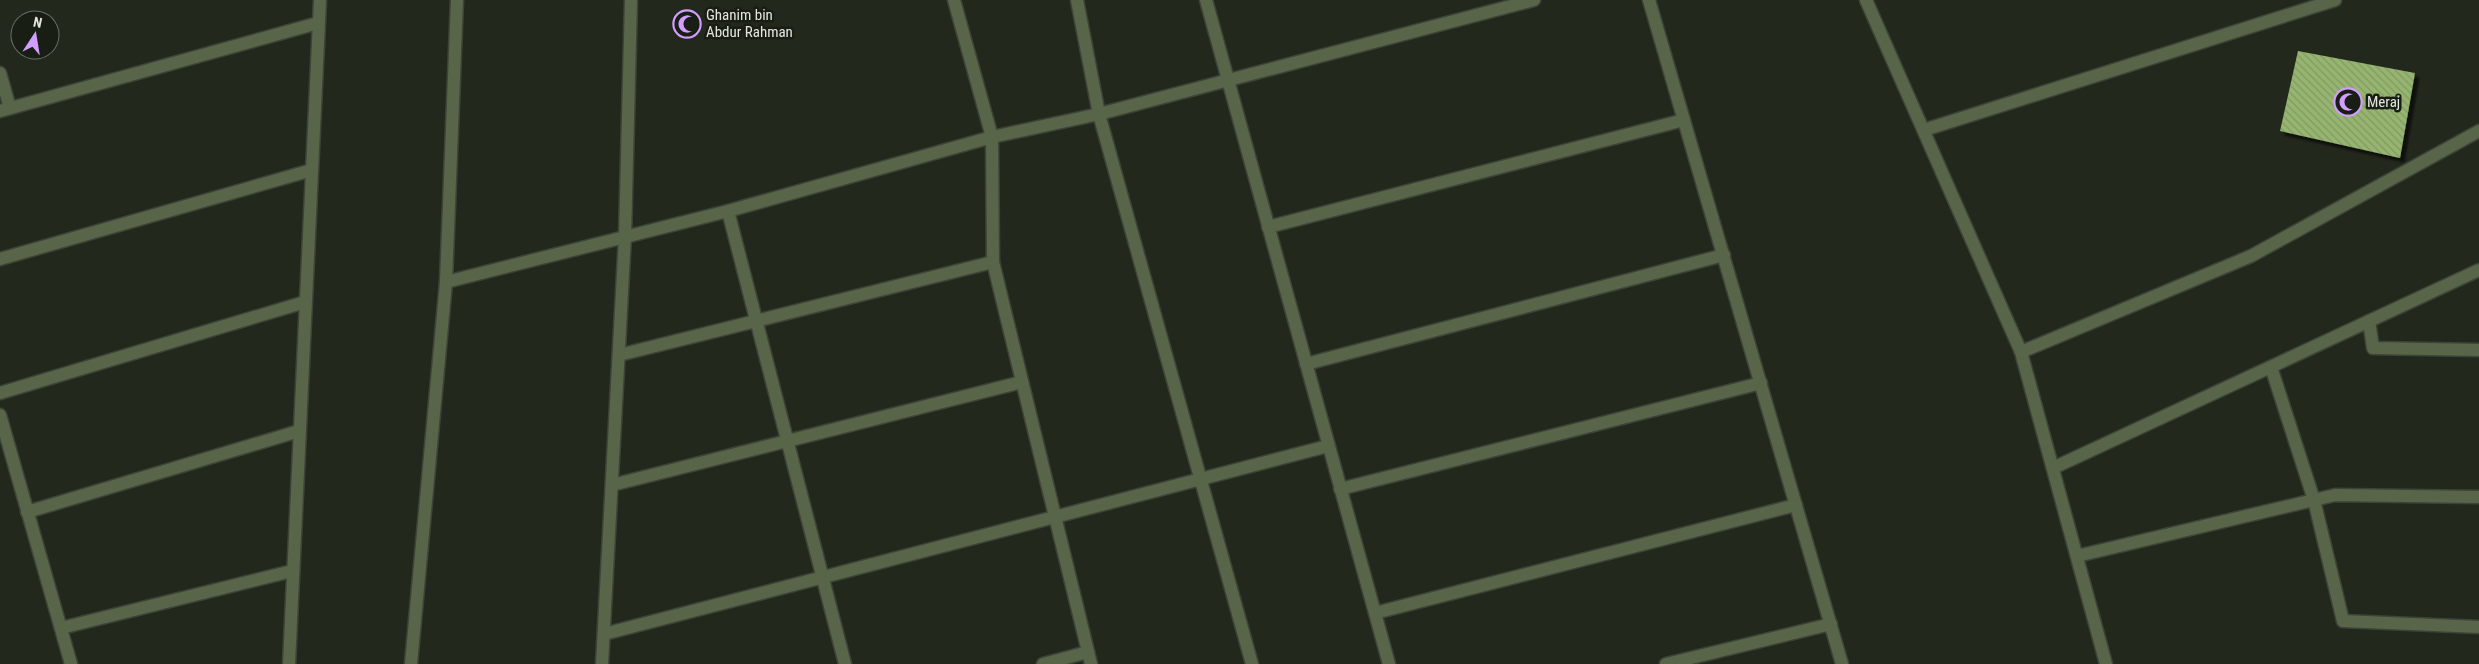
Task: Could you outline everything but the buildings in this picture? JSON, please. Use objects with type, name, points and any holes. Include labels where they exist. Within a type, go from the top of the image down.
[{"type":"street","points":[[289,664],[320,0]]},
{"type":"street","points":[[411,664],[446,282],[456,0]]},
{"type":"street","points":[[602,664],[625,236],[631,0]]},
{"type":"street","points":[[954,0],[992,137],[993,262],[1090,658],[1042,664]]},
{"type":"street","points":[[1077,0],[1099,114],[1252,664]]},
{"type":"street","points":[[1206,0],[1388,664]]},
{"type":"street","points":[[446,282],[728,211],[992,137],[1099,114],[1534,0]]},
{"type":"street","points":[[1650,0],[1842,664]]},
{"type":"street","points":[[1866,0],[2021,352],[2106,664]]},
{"type":"street","points":[[1924,130],[2335,0]]},
{"type":"street","points":[[0,73],[5,109],[318,23]]},
{"type":"street","points":[[1268,227],[1684,120]]},
{"type":"street","points":[[2021,352],[2251,256],[2479,131]]},
{"type":"street","points":[[0,259],[312,170]]},
{"type":"street","points":[[728,211],[845,664]]},
{"type":"street","points":[[1306,364],[1724,255]]},
{"type":"street","points":[[619,355],[993,262]]},
{"type":"street","points":[[2053,468],[2479,270]]},
{"type":"street","points":[[0,393],[305,302]]},
{"type":"street","points":[[2369,321],[2373,348],[2479,350]]},
{"type":"street","points":[[2271,367],[2314,500],[2343,621],[2479,627]]},
{"type":"street","points":[[612,485],[1022,382]]},
{"type":"street","points":[[1340,489],[1761,383]]},
{"type":"street","points":[[0,415],[71,664]]},
{"type":"street","points":[[27,512],[299,431]]},
{"type":"street","points":[[604,634],[1328,446]]},
{"type":"street","points":[[2077,556],[2335,495],[2479,496]]},
{"type":"street","points":[[1375,613],[1796,505]]},
{"type":"street","points":[[61,628],[292,570]]},
{"type":"street","points":[[1666,664],[1831,624]]},
{"type":"place","name":"Ghanim bin Abdur Rahman","points":[[687,24]]},
{"type":"place","name":"Meraj","points":[[2348,102]]}]
